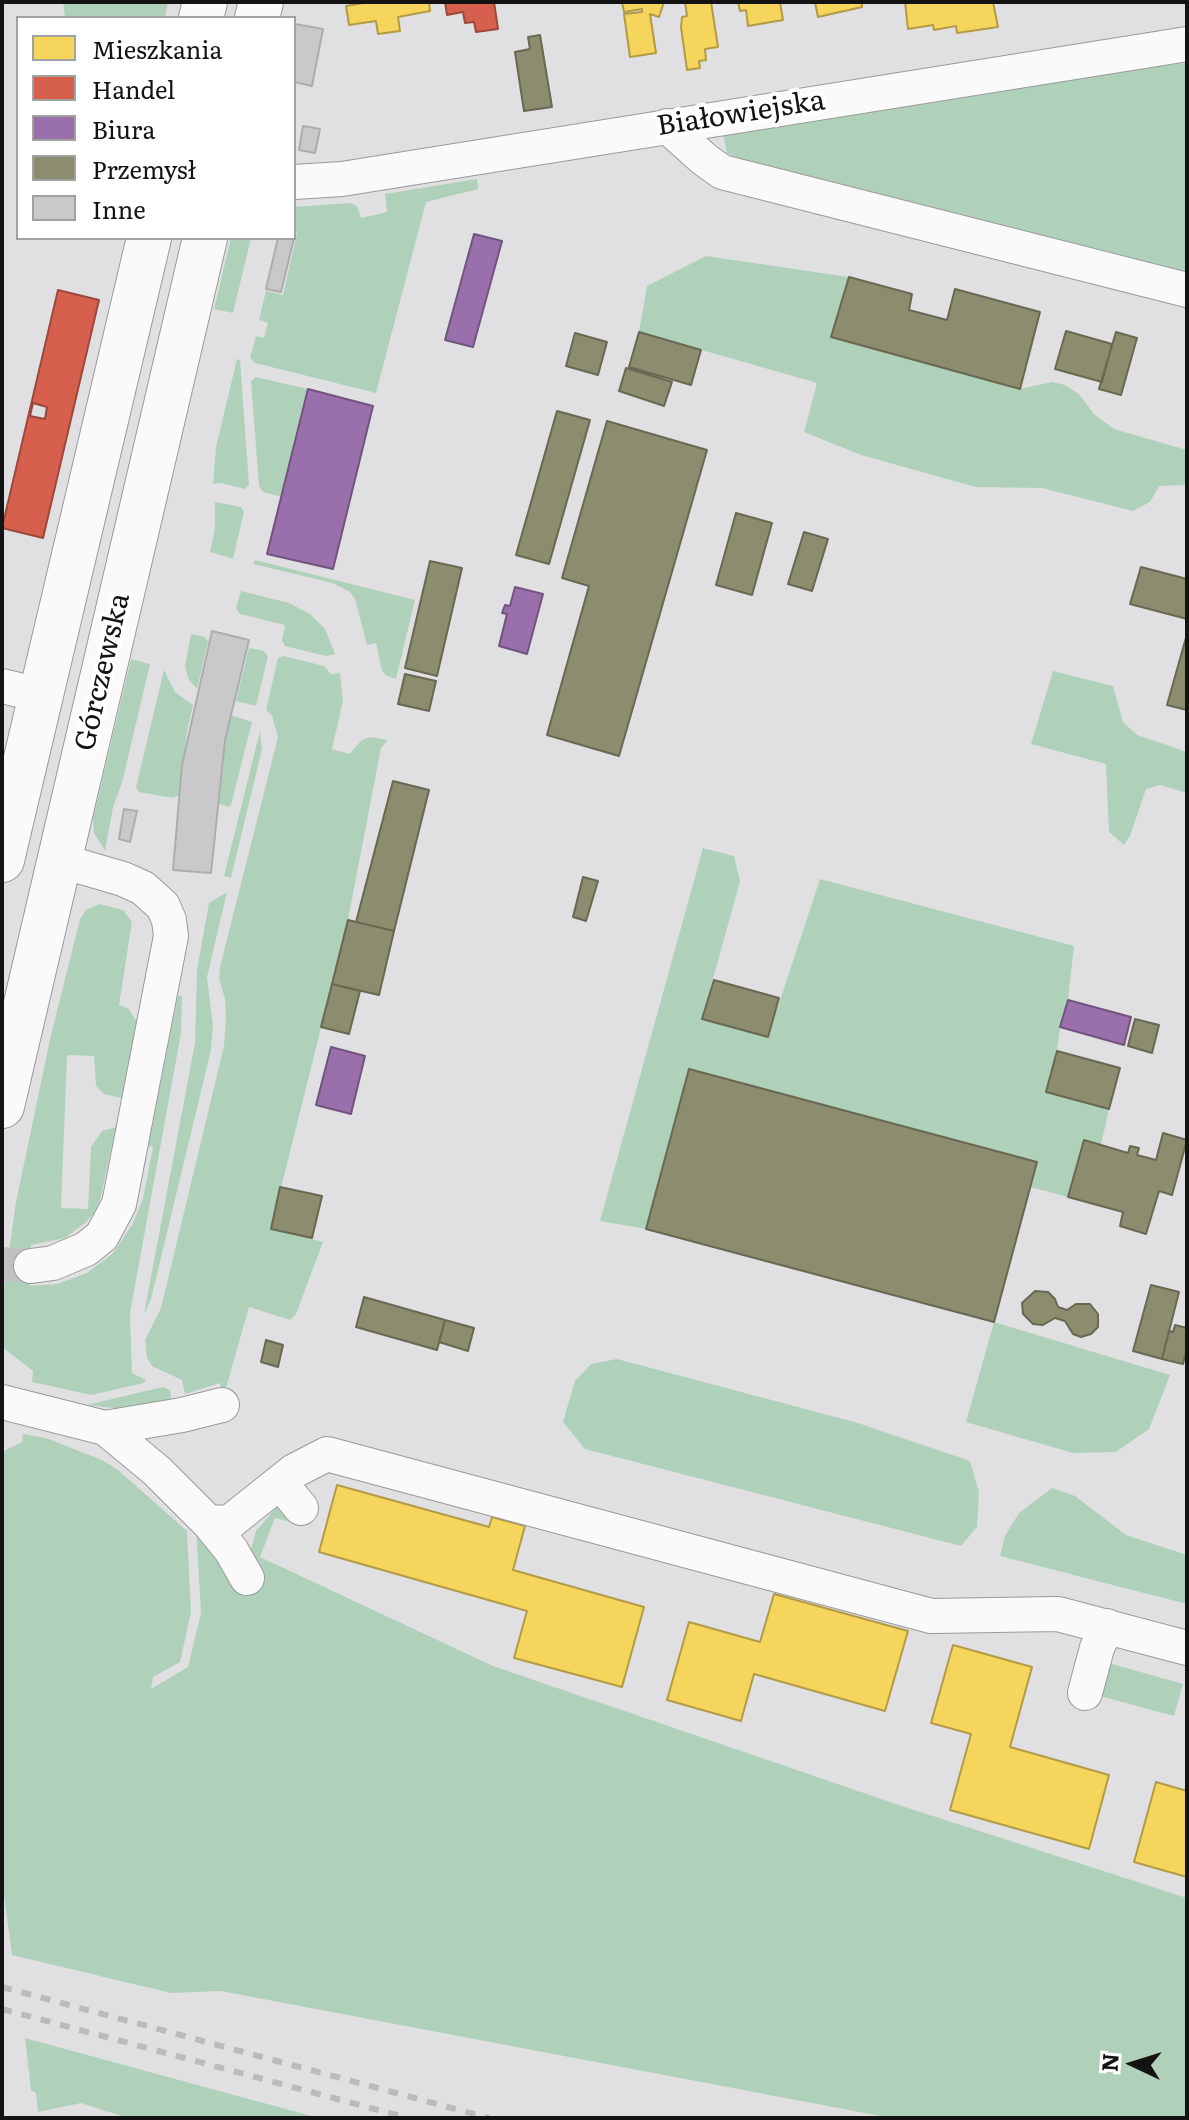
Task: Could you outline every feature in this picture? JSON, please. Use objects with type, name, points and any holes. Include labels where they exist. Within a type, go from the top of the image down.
[{"type":"main road","name":"Górczewska","points":[[2,860],[21,690],[148,240]]},
{"type":"main road","name":"Górczewska","points":[[2,1106],[205,240]]},
{"type":"street","name":"Białowiejska","points":[[296,182],[342,179],[1187,44]]},
{"type":"street","points":[[667,126],[722,172],[1187,290]]},
{"type":"street","points":[[31,1266],[53,1263],[86,1249],[102,1236],[119,1204],[171,936],[163,906],[143,888],[58,860]]},
{"type":"street","points":[[2,1402],[105,1428],[222,1405]]},
{"type":"street","points":[[105,1428],[157,1471],[209,1523],[231,1550],[247,1578]]},
{"type":"street","points":[[209,1523],[230,1522],[291,1496],[294,1471],[327,1454],[931,1616],[1058,1614],[1187,1648]]},
{"type":"street","points":[[1085,1693],[1097,1648],[1107,1626]]},
{"type":"green space","points":[[63,2],[168,2],[165,16],[65,16]]},
{"type":"green space","points":[[1187,63],[1187,275],[763,171],[727,153],[723,135],[1059,77]]},
{"type":"green space","points":[[477,179],[478,189],[426,202],[376,393],[255,363],[250,358],[256,336],[264,338],[268,323],[259,320],[266,291],[283,295],[296,240],[296,207],[350,203],[357,206],[361,218],[387,212],[385,194]]},
{"type":"green space","points":[[231,240],[251,240],[233,313],[214,309]]},
{"type":"green space","points":[[706,256],[849,277],[832,337],[1020,389],[1052,382],[1065,385],[1079,394],[1094,414],[1114,429],[1187,450],[1187,485],[1159,486],[1150,502],[1133,511],[1042,488],[976,487],[861,455],[804,432],[817,383],[639,332],[647,286]]},
{"type":"green space","points":[[237,359],[240,360],[249,485],[245,489],[213,484],[216,447]]},
{"type":"green space","points":[[256,377],[308,389],[282,497],[263,492],[259,486],[251,381]]},
{"type":"green space","points":[[215,502],[241,507],[244,512],[233,559],[210,552],[215,529]]},
{"type":"green space","points":[[255,560],[415,600],[396,679],[382,671],[376,643],[367,645],[355,599],[350,592],[333,583],[253,564]]},
{"type":"green space","points":[[241,591],[289,603],[310,614],[325,629],[335,654],[326,656],[285,646],[282,640],[285,625],[240,614],[236,608]]},
{"type":"green space","points":[[191,634],[205,637],[208,642],[197,689],[189,680],[185,667]]},
{"type":"green space","points":[[249,648],[264,651],[268,656],[256,706],[236,701]]},
{"type":"green space","points":[[283,656],[324,666],[331,674],[340,673],[343,701],[332,749],[349,754],[362,740],[370,737],[388,740],[381,748],[348,920],[271,1228],[323,1242],[296,1314],[290,1320],[249,1307],[226,1388],[221,1390],[220,1383],[185,1394],[182,1380],[152,1366],[147,1358],[145,1340],[161,1308],[224,1046],[226,1018],[220,967],[278,737],[272,716],[266,710],[278,658]]},
{"type":"green space","points":[[131,659],[150,664],[122,783],[113,807],[105,851],[94,833],[93,819]]},
{"type":"green space","points":[[164,670],[175,692],[193,705],[179,795],[173,798],[139,792],[136,787]]},
{"type":"green space","points":[[1053,671],[1113,686],[1123,722],[1137,735],[1187,752],[1187,793],[1160,785],[1146,789],[1124,845],[1109,832],[1106,764],[1031,744]]},
{"type":"green space","points":[[231,715],[252,722],[228,807],[217,803]]},
{"type":"green space","points":[[260,731],[262,749],[231,878],[224,876]]},
{"type":"green space","points":[[703,848],[734,856],[740,881],[702,1019],[768,1037],[820,879],[1074,946],[1068,1000],[1057,1051],[1109,1109],[1101,1145],[1084,1141],[1068,1197],[1030,1187],[1036,1162],[689,1069],[646,1229],[600,1221]]},
{"type":"green space","points":[[227,892],[207,977],[213,1026],[211,1050],[151,1299],[144,1314],[195,1043],[197,970],[209,903]]},
{"type":"green space","points":[[99,904],[123,910],[132,922],[119,1005],[128,1008],[139,1025],[125,1099],[104,1094],[96,1086],[94,1056],[67,1055],[61,1208],[88,1209],[91,1147],[102,1131],[120,1126],[117,1140],[113,1140],[100,1200],[94,1213],[65,1238],[31,1245],[30,1286],[57,1284],[87,1273],[112,1254],[132,1225],[143,1199],[153,1147],[148,1146],[178,996],[182,996],[181,1033],[130,1313],[132,1373],[146,1380],[91,1395],[32,1382],[33,1371],[2,1347],[2,1301],[16,1202],[51,1035],[80,919],[86,910]]},
{"type":"green space","points":[[994,1322],[1170,1375],[1149,1429],[1116,1452],[1073,1453],[966,1422]]},
{"type":"green space","points":[[617,1359],[858,1423],[970,1461],[979,1492],[977,1527],[961,1546],[585,1449],[563,1422],[575,1381],[591,1364]]},
{"type":"green space","points":[[163,1387],[170,1390],[172,1404],[114,1408],[87,1405]]},
{"type":"green space","points":[[23,1434],[46,1438],[102,1460],[118,1470],[187,1531],[191,1612],[180,1662],[153,1677],[151,1689],[188,1667],[201,1613],[196,1526],[250,1554],[256,1531],[280,1503],[292,1515],[290,1522],[275,1518],[260,1557],[493,1666],[902,1806],[1187,1898],[1187,2118],[891,2118],[221,1991],[171,1993],[12,1955],[2,1881],[2,1452],[22,1442]]},
{"type":"green space","points":[[1052,1488],[1075,1496],[1126,1535],[1187,1555],[1187,1604],[1000,1556],[1005,1536],[1019,1513]]},
{"type":"green space","points":[[1105,1662],[1183,1684],[1174,1716],[1096,1695]]},
{"type":"green space","points":[[25,2038],[319,2118],[128,2118],[81,2103],[38,2112],[36,2093],[31,2090]]},
{"type":"building: Mieszkania","points":[[370,2],[429,2],[430,11],[398,17],[400,31],[378,34],[376,21],[349,25],[346,6]]},
{"type":"building: Mieszkania","points":[[622,2],[664,2],[659,17],[650,14],[656,53],[630,57],[624,14],[642,12],[642,9],[624,12]]},
{"type":"building: Mieszkania","points":[[685,2],[711,2],[718,47],[705,49],[706,60],[699,61],[700,68],[687,70],[681,27],[682,17],[687,16]]},
{"type":"building: Mieszkania","points":[[738,2],[780,2],[783,20],[748,26],[746,10],[740,11]]},
{"type":"building: Mieszkania","points":[[815,2],[862,2],[862,7],[818,17]]},
{"type":"building: Mieszkania","points":[[905,2],[993,2],[998,27],[957,33],[956,26],[934,30],[933,25],[908,29]]},
{"type":"building: Mieszkania","points":[[337,1485],[489,1527],[492,1517],[525,1526],[513,1570],[644,1607],[622,1687],[514,1658],[527,1611],[319,1552]]},
{"type":"building: Mieszkania","points":[[774,1594],[908,1631],[885,1711],[754,1674],[741,1721],[667,1700],[689,1622],[760,1642]]},
{"type":"building: Mieszkania","points":[[953,1645],[1032,1667],[1010,1747],[1109,1775],[1089,1849],[950,1810],[971,1734],[931,1723]]},
{"type":"building: Mieszkania","points":[[1156,1782],[1187,1791],[1187,1877],[1134,1862]]},
{"type":"building: Handel","points":[[445,2],[494,2],[498,29],[476,32],[474,22],[465,23],[463,12],[447,15]]},
{"type":"building: Handel","points":[[58,290],[99,300],[43,538],[2,528]]},
{"type":"building: Handel","points":[[33,403],[47,407],[45,419],[30,416]]},
{"type":"building: Biura","points":[[474,234],[502,241],[473,347],[445,340]]},
{"type":"building: Biura","points":[[308,389],[373,406],[333,569],[267,554]]},
{"type":"building: Biura","points":[[515,587],[543,594],[527,654],[499,646],[507,614],[502,613],[505,605],[510,606]]},
{"type":"building: Biura","points":[[1068,1000],[1131,1017],[1124,1045],[1060,1027]]},
{"type":"building: Biura","points":[[331,1047],[365,1056],[351,1114],[316,1105]]},
{"type":"building: Przemysł","points":[[540,35],[552,107],[524,111],[515,52],[530,49],[528,37]]},
{"type":"building: Przemysł","points":[[849,277],[912,294],[909,310],[947,320],[955,289],[1040,312],[1020,389],[831,337]]},
{"type":"building: Przemysł","points":[[1066,331],[1112,344],[1102,382],[1055,369]]},
{"type":"building: Przemysł","points":[[639,332],[701,350],[691,385],[629,367]]},
{"type":"building: Przemysł","points":[[1116,332],[1137,338],[1121,395],[1099,389]]},
{"type":"building: Przemysł","points":[[575,333],[607,342],[598,375],[566,366]]},
{"type":"building: Przemysł","points":[[626,368],[672,382],[664,406],[619,391]]},
{"type":"building: Przemysł","points":[[557,411],[590,420],[549,564],[516,555]]},
{"type":"building: Przemysł","points":[[607,421],[707,450],[619,756],[547,735],[589,586],[562,578]]},
{"type":"building: Przemysł","points":[[736,513],[772,523],[752,595],[716,585]]},
{"type":"building: Przemysł","points":[[804,532],[828,539],[812,591],[788,584]]},
{"type":"building: Przemysł","points":[[430,561],[462,568],[437,676],[405,668]]},
{"type":"building: Przemysł","points":[[1141,567],[1187,579],[1187,619],[1130,604]]},
{"type":"building: Przemysł","points":[[1187,634],[1187,710],[1167,705]]},
{"type":"building: Przemysł","points":[[405,674],[436,681],[429,711],[398,704]]},
{"type":"building: Przemysł","points":[[393,781],[429,790],[394,931],[356,922]]},
{"type":"building: Przemysł","points":[[583,877],[598,881],[586,921],[573,917]]},
{"type":"building: Przemysł","points":[[348,920],[394,931],[379,995],[332,984]]},
{"type":"building: Przemysł","points":[[714,980],[779,998],[768,1037],[702,1019]]},
{"type":"building: Przemysł","points":[[332,984],[360,991],[349,1034],[321,1027]]},
{"type":"building: Przemysł","points":[[1135,1019],[1159,1025],[1152,1053],[1128,1046]]},
{"type":"building: Przemysł","points":[[1057,1051],[1120,1068],[1109,1109],[1046,1092]]},
{"type":"building: Przemysł","points":[[689,1069],[1037,1162],[994,1322],[646,1229]]},
{"type":"building: Przemysł","points":[[1163,1133],[1187,1140],[1172,1195],[1159,1191],[1146,1234],[1120,1226],[1123,1212],[1068,1197],[1084,1140],[1128,1153],[1130,1146],[1139,1148],[1137,1155],[1156,1160]]},
{"type":"building: Przemysł","points":[[280,1187],[322,1196],[312,1238],[271,1229]]},
{"type":"building: Przemysł","points":[[1151,1285],[1179,1292],[1162,1359],[1133,1351]]},
{"type":"building: Przemysł","points":[[1035,1291],[1048,1292],[1058,1307],[1067,1310],[1076,1304],[1090,1304],[1098,1314],[1098,1327],[1091,1334],[1081,1337],[1073,1334],[1065,1321],[1055,1318],[1043,1325],[1033,1324],[1023,1314],[1022,1303]]},
{"type":"building: Przemysł","points":[[364,1297],[445,1320],[437,1350],[356,1327]]},
{"type":"building: Przemysł","points":[[445,1320],[474,1328],[468,1351],[439,1342]]},
{"type":"building: Przemysł","points":[[1175,1325],[1187,1328],[1183,1364],[1162,1359],[1169,1331],[1173,1332]]},
{"type":"building: Przemysł","points":[[266,1340],[283,1345],[278,1367],[261,1362]]},
{"type":"building: Inne","points":[[296,24],[323,29],[312,86],[296,82]]},
{"type":"building: Inne","points":[[303,126],[320,129],[315,153],[299,150]]},
{"type":"building: Inne","points":[[278,240],[294,240],[281,292],[266,289]]},
{"type":"building: Inne","points":[[212,631],[249,640],[225,740],[211,873],[173,870],[182,765]]},
{"type":"building: Inne","points":[[124,809],[137,811],[130,842],[119,839]]},
{"type":"tunnel","points":[[2,1264],[31,1266]]},
{"type":"railway","points":[[2,1987],[489,2118]]},
{"type":"railway","points":[[2,2009],[408,2118]]}]
